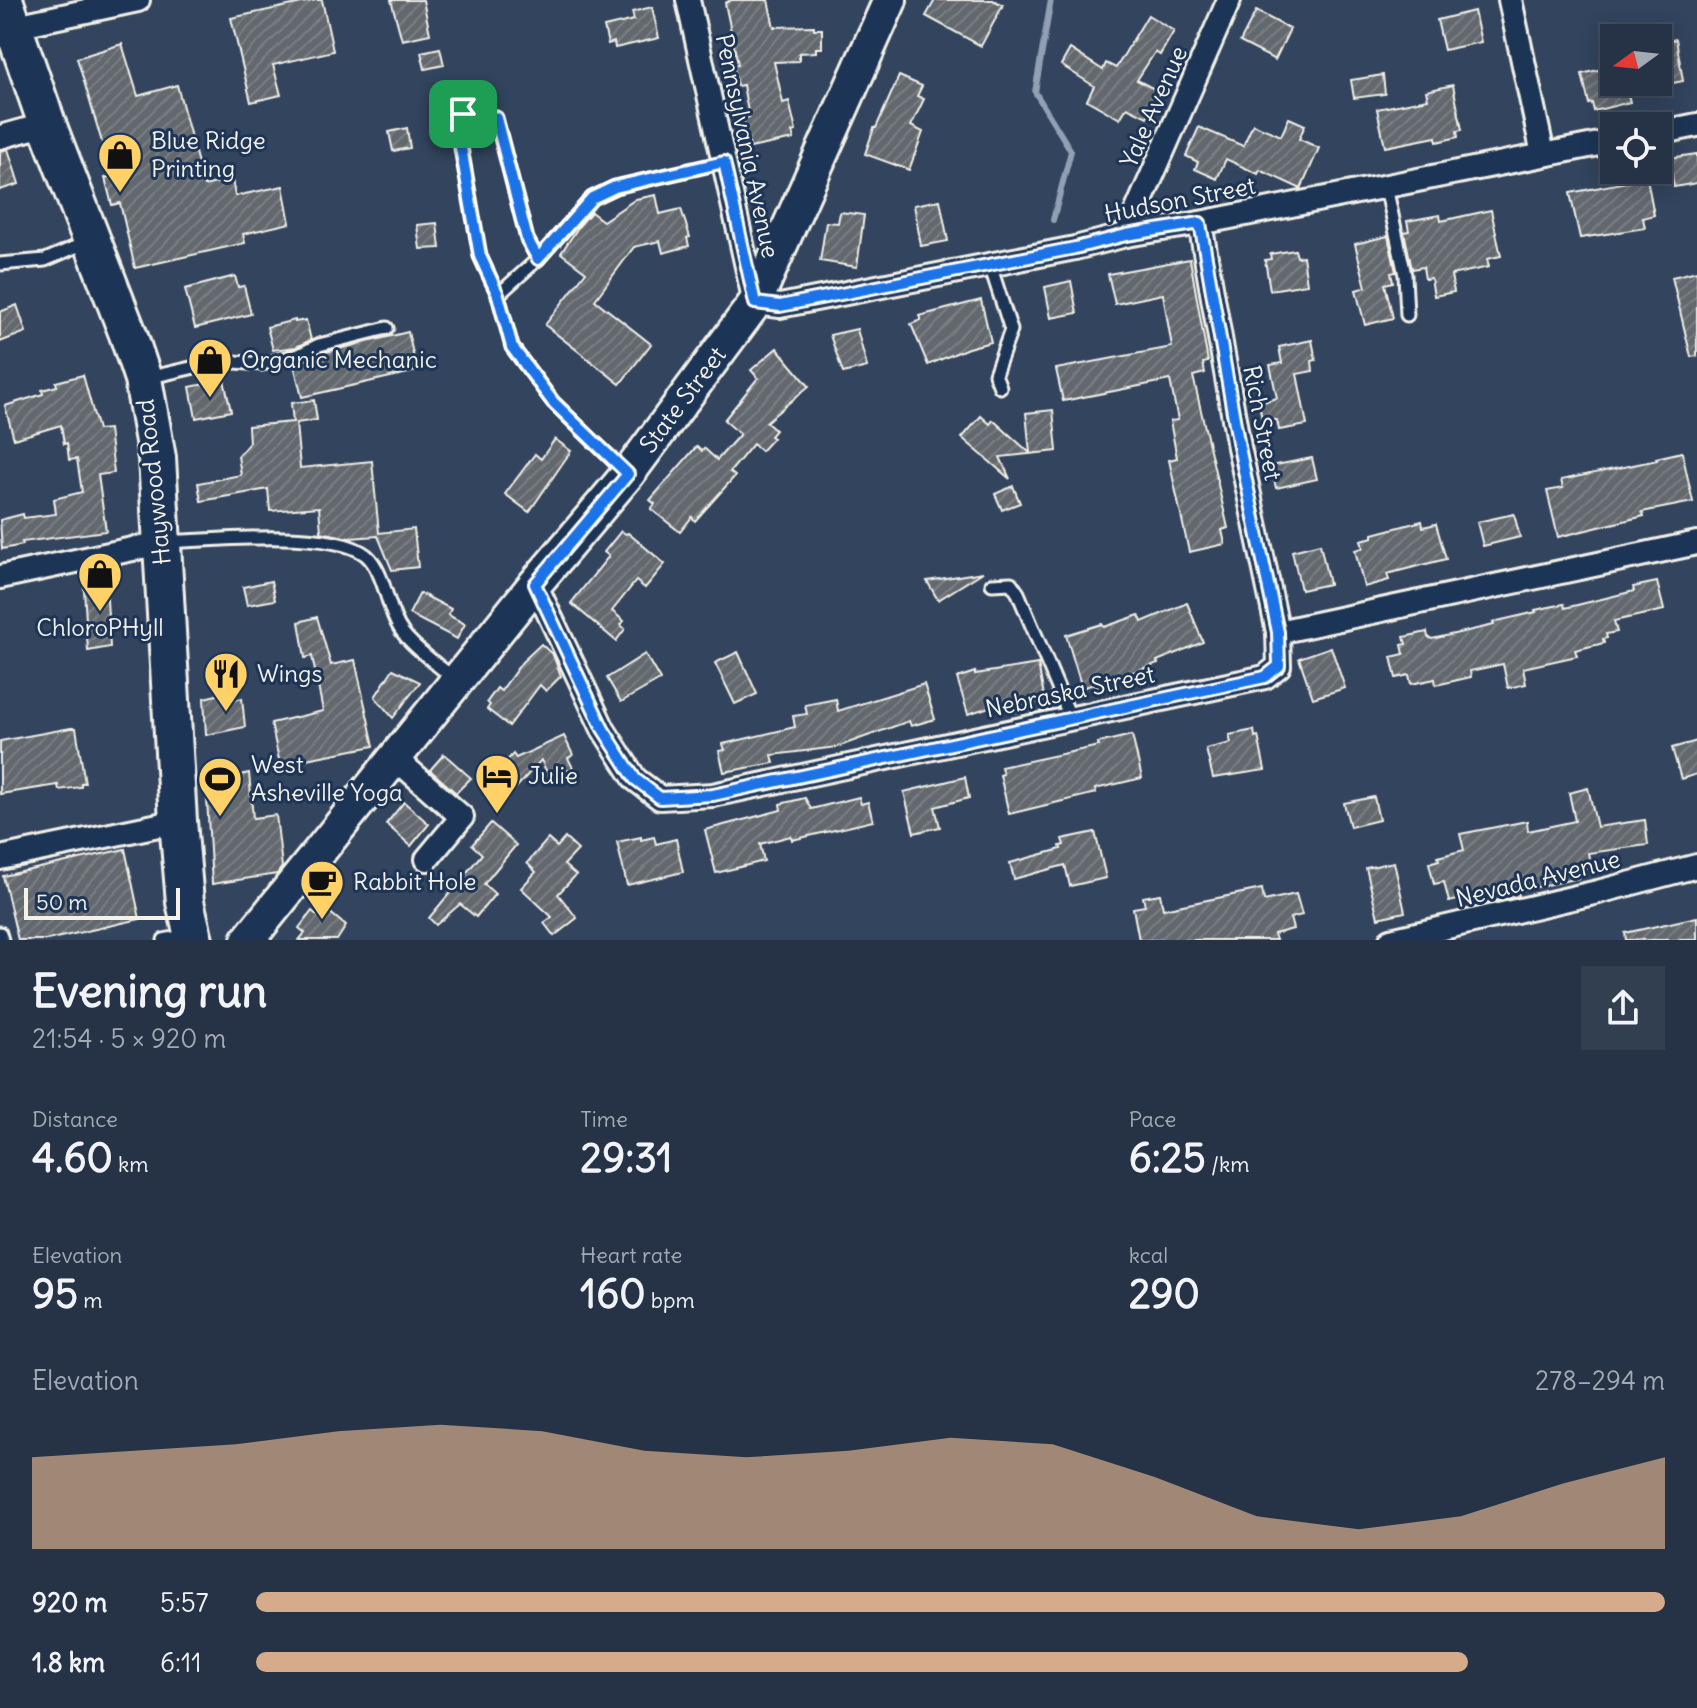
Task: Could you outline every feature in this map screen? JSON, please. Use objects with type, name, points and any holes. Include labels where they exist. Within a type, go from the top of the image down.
[{"type":"main road","name":"Haywood Road","points":[[8,14],[143,379],[157,458],[185,902],[184,938]]},
{"type":"street","points":[[8,14],[138,0]]},
{"type":"street","name":"Pennsylvania Avenue","points":[[688,0],[755,303]]},
{"type":"street","name":"State Street","points":[[248,940],[535,584],[628,474],[755,303],[890,0]]},
{"type":"street","name":"Yale Avenue","points":[[1126,235],[1229,0]]},
{"type":"street","points":[[1510,0],[1543,154]]},
{"type":"street","points":[[0,137],[47,124]]},
{"type":"street","points":[[1672,130],[1697,125]]},
{"type":"street","name":"Hudson Street","points":[[755,303],[780,306],[1075,248],[1126,235],[1600,144]]},
{"type":"street","name":"Rich Street","points":[[1200,223],[1239,447],[1278,632]]},
{"type":"street","points":[[0,577],[161,543]]},
{"type":"street","points":[[1278,632],[1697,543]]},
{"type":"street","name":"Nebraska Street","points":[[535,584],[603,729],[635,779],[660,798],[713,795],[1265,677],[1279,666],[1278,632]]},
{"type":"street","points":[[395,758],[462,817],[427,859]]},
{"type":"street","points":[[0,858],[178,821]]},
{"type":"street","name":"Nevada Avenue","points":[[1391,940],[1427,936],[1697,866]]},
{"type":"lane","points":[[538,259],[527,239],[496,118],[474,108],[463,114],[457,125],[480,256],[498,295],[512,347],[553,402],[628,474]]},
{"type":"lane","points":[[498,295],[538,259],[592,198],[615,187],[724,162]]},
{"type":"lane","points":[[1386,187],[1405,275],[1407,315]]},
{"type":"lane","points":[[0,264],[45,260],[92,241]]},
{"type":"lane","points":[[990,265],[1011,330],[995,374],[1000,387]]},
{"type":"lane","points":[[143,379],[221,361],[262,364],[299,355],[319,345],[387,328]]},
{"type":"lane","points":[[161,543],[298,537],[347,546],[361,552],[373,562],[403,633],[457,681]]},
{"type":"lane","points":[[992,584],[1011,583],[1018,593],[1071,719]]},
{"type":"lane","points":[[0,933],[2,940]]},
{"type":"building","points":[[322,0],[333,51],[273,65],[281,95],[251,102],[231,18]]},
{"type":"building","points":[[391,0],[423,0],[430,34],[402,40]]},
{"type":"building","points":[[731,0],[768,0],[774,27],[814,26],[814,29],[822,29],[822,48],[816,48],[816,52],[799,53],[799,61],[774,62],[783,103],[789,101],[796,131],[792,132],[794,139],[750,148],[743,119],[749,117],[743,85],[737,86],[733,65],[738,64],[725,3]]},
{"type":"building","points":[[935,0],[993,0],[1003,5],[981,46],[926,16]]},
{"type":"building","points":[[652,7],[659,38],[615,48],[614,42],[608,44],[604,27],[634,20],[632,12]]},
{"type":"building","points":[[1256,11],[1290,29],[1275,60],[1240,42]]},
{"type":"building","points":[[1474,11],[1481,42],[1444,50],[1437,20]]},
{"type":"building","points":[[1148,15],[1174,31],[1160,55],[1155,52],[1137,80],[1160,92],[1147,117],[1127,107],[1120,119],[1087,100],[1094,86],[1061,65],[1070,49],[1103,70],[1106,63],[1116,68]]},
{"type":"building","points":[[1676,39],[1683,81],[1672,83],[1672,40]]},
{"type":"building","points":[[122,44],[138,96],[177,85],[204,186],[232,179],[235,196],[283,186],[290,223],[243,234],[245,243],[135,268],[120,203],[112,205],[105,178],[112,176],[77,58]]},
{"type":"building","points":[[440,48],[444,65],[425,69],[421,52]]},
{"type":"building","points":[[1600,70],[1600,96],[1628,96],[1630,102],[1594,111],[1592,103],[1589,104],[1582,74]]},
{"type":"building","points":[[1383,75],[1385,94],[1354,98],[1351,80]]},
{"type":"building","points":[[899,76],[922,86],[917,96],[924,99],[911,126],[923,132],[909,170],[865,154]]},
{"type":"building","points":[[1453,85],[1462,130],[1457,131],[1458,137],[1437,142],[1436,137],[1385,147],[1377,109],[1428,99],[1426,91]]},
{"type":"building","points":[[1289,118],[1305,125],[1299,139],[1319,148],[1301,189],[1260,170],[1258,174],[1226,159],[1217,179],[1195,169],[1198,162],[1186,156],[1199,127],[1243,146],[1253,124],[1281,136]]},
{"type":"building","points":[[407,128],[410,148],[393,151],[389,132]]},
{"type":"building","points":[[8,149],[19,184],[0,190],[0,151]]},
{"type":"building","points":[[1697,154],[1697,183],[1674,187],[1672,158]]},
{"type":"building","points":[[1616,184],[1648,184],[1654,215],[1643,218],[1645,228],[1580,238],[1570,193]]},
{"type":"building","points":[[656,195],[660,214],[681,209],[690,237],[687,238],[689,246],[663,253],[660,241],[634,247],[595,300],[651,344],[620,384],[545,325],[586,272],[561,253],[579,226],[591,212],[603,221],[636,199]]},
{"type":"building","points":[[940,200],[948,241],[921,246],[914,205]]},
{"type":"building","points":[[1491,210],[1501,256],[1487,259],[1489,267],[1451,275],[1454,292],[1434,296],[1431,278],[1425,279],[1423,267],[1412,269],[1404,232],[1409,231],[1407,221],[1440,215],[1441,221]]},
{"type":"building","points":[[840,212],[864,215],[857,267],[820,261],[826,222],[838,223]]},
{"type":"building","points":[[437,223],[440,248],[420,249],[417,225]]},
{"type":"building","points":[[1388,236],[1396,272],[1391,273],[1393,282],[1385,284],[1393,318],[1365,325],[1356,290],[1366,287],[1355,244]]},
{"type":"building","points":[[1295,250],[1297,257],[1303,256],[1307,284],[1270,290],[1265,260],[1271,259],[1270,254]]},
{"type":"building","points":[[1190,259],[1208,362],[1203,363],[1205,373],[1193,376],[1228,528],[1222,530],[1225,544],[1189,552],[1169,460],[1177,458],[1170,421],[1178,420],[1170,380],[1063,401],[1056,369],[1172,347],[1163,294],[1115,304],[1108,274]]},
{"type":"building","points":[[1697,271],[1697,356],[1691,357],[1672,277]]},
{"type":"building","points":[[235,276],[238,287],[244,286],[251,314],[195,328],[185,289]]},
{"type":"building","points":[[1071,281],[1077,313],[1051,318],[1045,287]]},
{"type":"building","points":[[981,300],[991,342],[928,365],[911,324],[921,320],[919,316]]},
{"type":"building","points":[[17,305],[26,332],[0,342],[0,312]]},
{"type":"building","points":[[306,320],[311,340],[296,347],[273,350],[267,327]]},
{"type":"building","points":[[857,329],[867,367],[843,373],[830,335]]},
{"type":"building","points":[[408,332],[417,371],[302,397],[294,365],[322,353]]},
{"type":"building","points":[[1312,340],[1316,360],[1312,361],[1313,371],[1297,374],[1307,425],[1279,430],[1277,420],[1262,420],[1259,403],[1277,398],[1270,365],[1282,363],[1279,347]]},
{"type":"building","points":[[777,348],[809,386],[766,422],[775,430],[770,436],[773,438],[761,451],[753,444],[730,472],[735,476],[695,521],[692,517],[680,532],[651,509],[655,504],[650,500],[697,446],[717,460],[740,434],[724,420],[758,378],[751,370]]},
{"type":"building","points":[[83,375],[98,430],[109,429],[114,473],[98,475],[106,531],[22,542],[23,545],[2,549],[0,520],[23,514],[24,518],[56,514],[54,499],[82,492],[77,459],[69,460],[61,425],[14,439],[5,406],[43,394],[42,390],[57,386],[56,382]]},
{"type":"building","name":"Organic Mechanic","points":[[224,380],[231,411],[196,418],[190,387]]},
{"type":"building","points":[[314,400],[317,420],[296,423],[300,468],[372,461],[379,533],[414,529],[418,567],[392,570],[378,536],[349,538],[321,532],[319,507],[270,511],[268,489],[201,501],[198,483],[241,475],[238,456],[249,443],[248,426],[293,422],[291,403]]},
{"type":"building","points":[[1053,410],[1057,451],[1000,457],[1010,479],[962,438],[981,416],[990,424],[993,420],[1030,453],[1026,413]]},
{"type":"building","points":[[555,439],[571,451],[529,512],[505,494],[535,454],[541,459]]},
{"type":"building","points":[[1682,452],[1693,502],[1642,512],[1644,516],[1558,537],[1547,491],[1563,488],[1561,480]]},
{"type":"building","points":[[1312,458],[1317,479],[1276,488],[1271,466]]},
{"type":"building","points":[[1013,486],[1020,503],[1002,510],[995,494]]},
{"type":"building","points":[[1514,514],[1520,537],[1483,546],[1477,522]]},
{"type":"building","points":[[1422,521],[1423,527],[1436,524],[1446,559],[1387,574],[1389,580],[1364,587],[1355,550],[1363,548],[1361,540]]},
{"type":"building","points":[[621,531],[628,533],[665,564],[645,588],[636,581],[612,611],[624,621],[621,625],[625,629],[616,641],[571,603],[609,556],[604,552]]},
{"type":"building","points":[[1320,544],[1329,584],[1301,590],[1292,551]]},
{"type":"building","points":[[105,569],[110,647],[88,651],[83,574]]},
{"type":"building","points":[[983,572],[938,600],[927,581]]},
{"type":"building","points":[[271,581],[275,600],[247,605],[243,587]]},
{"type":"building","points":[[1657,582],[1664,610],[1614,621],[1617,632],[1606,634],[1604,643],[1575,650],[1577,656],[1523,668],[1526,684],[1508,688],[1503,664],[1470,671],[1471,677],[1436,685],[1435,679],[1411,684],[1409,675],[1396,678],[1391,657],[1404,654],[1404,637],[1427,632],[1432,639],[1494,625],[1493,622],[1535,610],[1564,604],[1565,608],[1634,591],[1633,587]]},
{"type":"building","points":[[420,593],[451,609],[448,615],[465,624],[457,639],[409,614]]},
{"type":"building","points":[[1187,603],[1203,642],[1113,679],[1114,682],[1082,688],[1066,635],[1139,615],[1142,622]]},
{"type":"building","points":[[317,617],[331,665],[355,660],[374,746],[280,764],[271,723],[323,711],[312,656],[305,658],[299,622]]},
{"type":"building","points":[[541,644],[553,655],[561,676],[546,691],[540,685],[509,726],[487,709],[490,705],[487,702],[497,688],[501,691],[522,662]]},
{"type":"building","points":[[1331,647],[1345,688],[1313,698],[1299,658]]},
{"type":"building","points":[[738,652],[757,694],[735,704],[715,663]]},
{"type":"building","points":[[645,654],[660,680],[621,702],[607,678]]},
{"type":"building","points":[[1038,664],[1045,701],[1034,703],[1035,709],[1016,712],[1014,699],[968,714],[957,678],[975,672]]},
{"type":"building","points":[[393,669],[420,682],[393,718],[375,697]]},
{"type":"building","points":[[924,684],[935,719],[911,726],[909,721],[837,747],[772,755],[774,763],[724,772],[719,751],[725,750],[723,744],[795,727],[793,716],[807,714],[805,705],[836,699],[838,711]]},
{"type":"building","name":"Wings","points":[[233,691],[235,700],[242,698],[245,727],[206,735],[204,698]]},
{"type":"building","points":[[76,728],[85,783],[81,783],[81,787],[59,790],[58,785],[0,794],[0,741]]},
{"type":"building","points":[[1254,730],[1265,770],[1213,778],[1206,749],[1231,743],[1229,735]]},
{"type":"building","points":[[1132,735],[1142,778],[1095,789],[1096,793],[1009,814],[1001,767],[1099,746],[1098,743]]},
{"type":"building","points":[[564,736],[573,755],[568,758],[573,768],[550,779],[541,760],[514,790],[509,785],[504,790],[491,778],[513,754],[516,758]]},
{"type":"building","points":[[1697,741],[1697,774],[1681,779],[1672,748]]},
{"type":"building","points":[[444,754],[471,778],[456,793],[430,770]]},
{"type":"building","points":[[249,773],[253,818],[276,815],[282,867],[277,874],[212,884],[206,782]]},
{"type":"building","points":[[965,777],[969,798],[935,807],[940,827],[914,833],[904,792]]},
{"type":"building","points":[[1588,788],[1597,827],[1645,820],[1648,845],[1588,853],[1591,868],[1577,871],[1579,878],[1518,891],[1519,896],[1484,903],[1482,894],[1449,902],[1444,882],[1434,884],[1429,863],[1439,860],[1438,857],[1464,850],[1460,834],[1527,821],[1528,831],[1575,821],[1569,793]]},
{"type":"building","points":[[859,797],[861,804],[868,802],[873,821],[792,840],[791,836],[760,844],[764,861],[716,873],[705,830],[781,810],[780,804],[805,798],[811,809]]},
{"type":"building","points":[[1374,797],[1379,820],[1350,827],[1344,803]]},
{"type":"building","points":[[404,802],[429,824],[411,846],[386,824]]},
{"type":"building","points":[[491,823],[516,845],[484,884],[495,894],[476,917],[460,904],[436,925],[429,918],[482,854],[472,845]]},
{"type":"building","points":[[1095,832],[1106,878],[1070,886],[1065,865],[1014,879],[1010,863],[1061,849],[1060,846],[1064,845],[1062,839]]},
{"type":"building","points":[[641,837],[641,840],[654,837],[656,844],[676,839],[683,872],[627,885],[617,842]]},
{"type":"building","points":[[565,838],[578,850],[564,865],[576,875],[558,894],[577,918],[554,936],[544,923],[552,917],[521,888],[536,872],[527,863],[548,839],[557,847]]},
{"type":"building","points":[[125,849],[140,919],[47,940],[18,940],[3,876]]},
{"type":"building","points":[[1394,862],[1405,912],[1378,918],[1366,868]]},
{"type":"building","points":[[1262,889],[1264,901],[1296,894],[1302,915],[1290,918],[1293,929],[1274,934],[1276,940],[1139,940],[1133,908],[1145,906],[1143,897],[1160,894],[1163,909]]},
{"type":"building","name":"Rabbit Hole","points":[[312,911],[318,916],[322,911],[326,914],[328,911],[346,926],[337,940],[299,940],[305,933],[299,928]]},
{"type":"building","points":[[1697,917],[1697,940],[1626,940],[1625,933]]},
{"type":"waterway","points":[[1051,0],[1035,92],[1071,151],[1053,220]]},
{"type":"place","name":"Blue Ridge Printing","points":[[120,194]]},
{"type":"place","name":"Organic Mechanic","points":[[210,399]]},
{"type":"place","name":"ChloroPHyll","points":[[100,613]]},
{"type":"place","name":"Wings","points":[[226,713]]},
{"type":"place","name":"Julie","points":[[497,815]]},
{"type":"place","name":"West Asheville Yoga","points":[[220,818]]},
{"type":"place","name":"Rabbit Hole","points":[[322,921]]},
{"type":"route","points":[[474,108],[496,118],[527,239],[538,259],[592,198],[615,187],[724,162],[755,303],[780,306],[1075,248],[1126,235],[1200,223],[1239,447],[1278,632],[1279,666],[1265,677],[713,795],[660,798],[635,779],[603,729],[535,584],[628,474],[553,402],[512,347],[498,295],[480,256],[457,125],[463,114],[474,108]]}]
